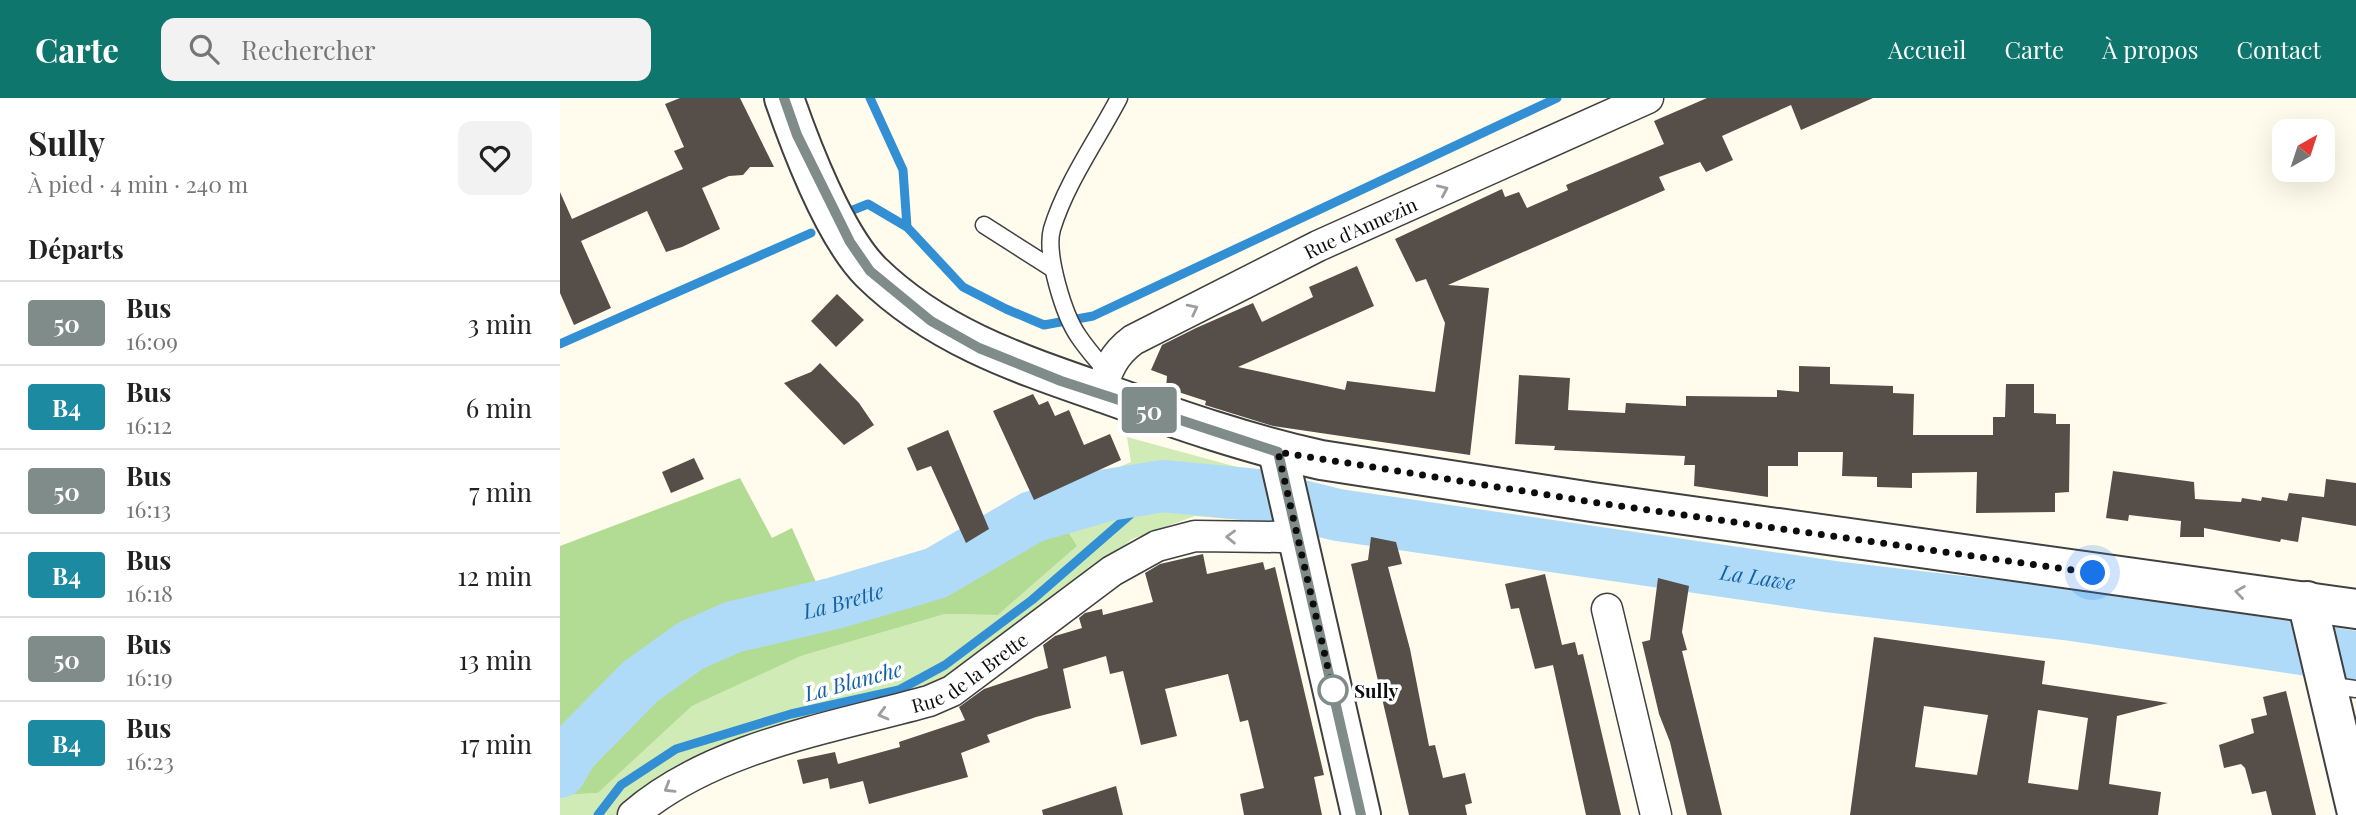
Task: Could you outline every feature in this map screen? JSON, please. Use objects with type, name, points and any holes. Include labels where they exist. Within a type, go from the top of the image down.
[{"type":"street","points":[[783,98],[831,208],[870,271],[931,321],[979,348],[1061,381],[1104,382],[1280,460],[1632,508],[2309,609],[2356,608]]},
{"type":"street","name":"Rue d'Annezin","points":[[1104,382],[1121,348],[1133,340],[1293,259],[1648,98]]},
{"type":"street","points":[[1280,460],[1361,815]]},
{"type":"street","name":"Rue de la Brette","points":[[633,815],[693,774],[730,757],[929,701],[952,691],[1112,571],[1157,546],[1195,536],[1298,535]]},
{"type":"street","points":[[1607,609],[1656,815]]},
{"type":"street","points":[[2309,609],[2341,687],[2356,809]]},
{"type":"lane","points":[[1104,382],[1077,335],[1053,269],[1051,231],[1067,194],[1119,98]]},
{"type":"lane","points":[[984,225],[1053,269]]},
{"type":"green space","points":[[1127,437],[1248,470],[1250,521],[1195,516],[1132,539],[950,684],[643,791],[618,815],[560,815],[560,795],[598,793],[692,706],[801,656],[945,614],[998,615],[1077,546],[1055,507],[1082,491],[1080,483],[1131,462]]},
{"type":"green space","points":[[740,478],[772,538],[792,528],[822,596],[855,589],[963,552],[1051,502],[1077,546],[998,615],[945,614],[801,656],[692,706],[598,793],[560,795],[560,546]]},
{"type":"building","points":[[680,98],[740,98],[774,167],[750,167],[743,175],[729,176],[702,188],[720,229],[682,247],[666,252],[647,211],[581,241],[611,308],[574,325],[560,293],[560,192],[572,219],[683,169],[674,151],[684,147],[665,104]]},
{"type":"building","points":[[1707,98],[1873,98],[1801,130],[1791,105],[1722,136],[1733,160],[1706,172],[1700,162],[1659,177],[1665,190],[1448,285],[1489,288],[1470,455],[1273,426],[1205,405],[1206,401],[1166,388],[1167,376],[1151,370],[1162,345],[1253,303],[1262,322],[1313,297],[1309,287],[1357,266],[1374,306],[1238,367],[1345,390],[1347,381],[1435,392],[1445,323],[1426,279],[1416,282],[1395,239],[1502,189],[1505,197],[1519,192],[1527,208],[1568,190],[1566,185],[1664,144],[1654,121]]},
{"type":"building","points":[[837,294],[864,320],[836,347],[811,321]]},
{"type":"building","points":[[820,363],[859,403],[874,425],[844,445],[784,383],[811,372]]},
{"type":"building","points":[[1799,366],[1830,367],[1830,384],[1893,386],[1893,393],[1914,394],[1913,435],[1993,435],[1993,417],[2005,417],[2006,384],[2034,384],[2034,413],[2056,414],[2056,424],[2070,424],[2069,492],[2055,493],[2055,512],[1976,513],[1977,472],[1912,473],[1912,488],[1877,487],[1877,477],[1842,476],[1843,452],[1798,452],[1798,466],[1768,466],[1768,497],[1694,486],[1695,465],[1684,465],[1685,456],[1554,450],[1555,446],[1515,444],[1519,375],[1570,378],[1568,410],[1625,413],[1626,403],[1686,406],[1686,396],[1777,397],[1777,390],[1799,392]]},
{"type":"building","points":[[1033,394],[1039,405],[1048,401],[1055,416],[1069,410],[1084,445],[1110,434],[1121,460],[1034,500],[993,411]]},
{"type":"building","points":[[948,430],[989,529],[966,543],[931,466],[917,471],[907,448]]},
{"type":"building","points":[[694,458],[704,479],[671,493],[662,472]]},
{"type":"building","points":[[2113,471],[2194,482],[2195,499],[2241,502],[2242,498],[2261,501],[2262,497],[2287,501],[2289,493],[2324,497],[2326,479],[2356,483],[2356,526],[2302,517],[2298,542],[2281,539],[2280,542],[2204,528],[2204,537],[2180,537],[2181,521],[2129,515],[2128,521],[2106,518]]},
{"type":"building","points":[[1371,537],[1396,542],[1402,564],[1388,567],[1410,649],[1429,746],[1435,745],[1443,778],[1465,773],[1472,803],[1465,805],[1467,815],[1409,815],[1351,564],[1368,560]]},
{"type":"building","points":[[1203,554],[1207,574],[1263,562],[1265,570],[1275,567],[1324,775],[1314,777],[1322,815],[1244,815],[1240,794],[1264,788],[1248,720],[1240,722],[1228,674],[1165,689],[1177,736],[1141,745],[1123,671],[1110,674],[1106,656],[1063,669],[1071,708],[1036,717],[987,735],[990,742],[961,753],[968,777],[869,804],[863,781],[830,789],[828,778],[803,784],[797,760],[835,752],[838,764],[900,747],[899,742],[965,720],[959,707],[984,689],[1048,668],[1043,645],[1055,636],[1082,628],[1079,618],[1085,613],[1102,609],[1103,615],[1153,602],[1145,573],[1160,564]]},
{"type":"building","points":[[1545,574],[1562,645],[1575,642],[1578,655],[1583,654],[1621,815],[1586,815],[1553,665],[1535,669],[1519,608],[1511,609],[1505,584]]},
{"type":"building","points":[[1658,578],[1689,586],[1682,632],[1687,650],[1682,651],[1722,815],[1687,815],[1670,742],[1659,714],[1642,642],[1650,640]]},
{"type":"building","points":[[1874,637],[2045,661],[2042,684],[2168,703],[2117,716],[2109,784],[2161,792],[2158,815],[1850,815]],"holes":[[[1924,706],[1988,715],[1977,775],[1915,767]],[[2038,710],[2088,718],[2078,790],[2028,783]]]},
{"type":"building","points":[[2286,691],[2316,815],[2272,815],[2266,791],[2252,794],[2245,768],[2241,764],[2224,768],[2219,745],[2254,733],[2251,719],[2267,715],[2263,697]]},
{"type":"building","points":[[1116,786],[1123,815],[1043,815],[1042,810]]},
{"type":"waterway","points":[[870,98],[903,170],[907,227]]},
{"type":"waterway","points":[[848,212],[868,204],[907,227],[963,287],[1044,325],[1093,316],[1557,98]]},
{"type":"waterway","points":[[560,344],[811,233]]},
{"type":"waterway","name":"La Blanche","points":[[598,815],[621,785],[676,749],[791,714],[899,690],[945,665],[1032,600],[1163,486]]},
{"type":"waterway","name":"La Lawe","points":[[560,772],[572,751],[640,682],[690,646],[733,627],[835,603],[936,573],[1032,517],[1108,495],[1163,486],[1257,495],[1338,515],[1834,587],[2072,615],[2356,657]]},
{"type":"bus line","name":"50","points":[[784,98],[797,135],[850,242],[870,271],[931,321],[979,348],[1061,381],[1278,452],[1361,815]]},
{"type":"place","name":"Sully","points":[[1333,690]]},
{"type":"route","points":[[1333,690],[1278,452],[1592,502],[2093,573]]},
{"type":"water label","name":"La Brette","points":[[842,600]]}]
